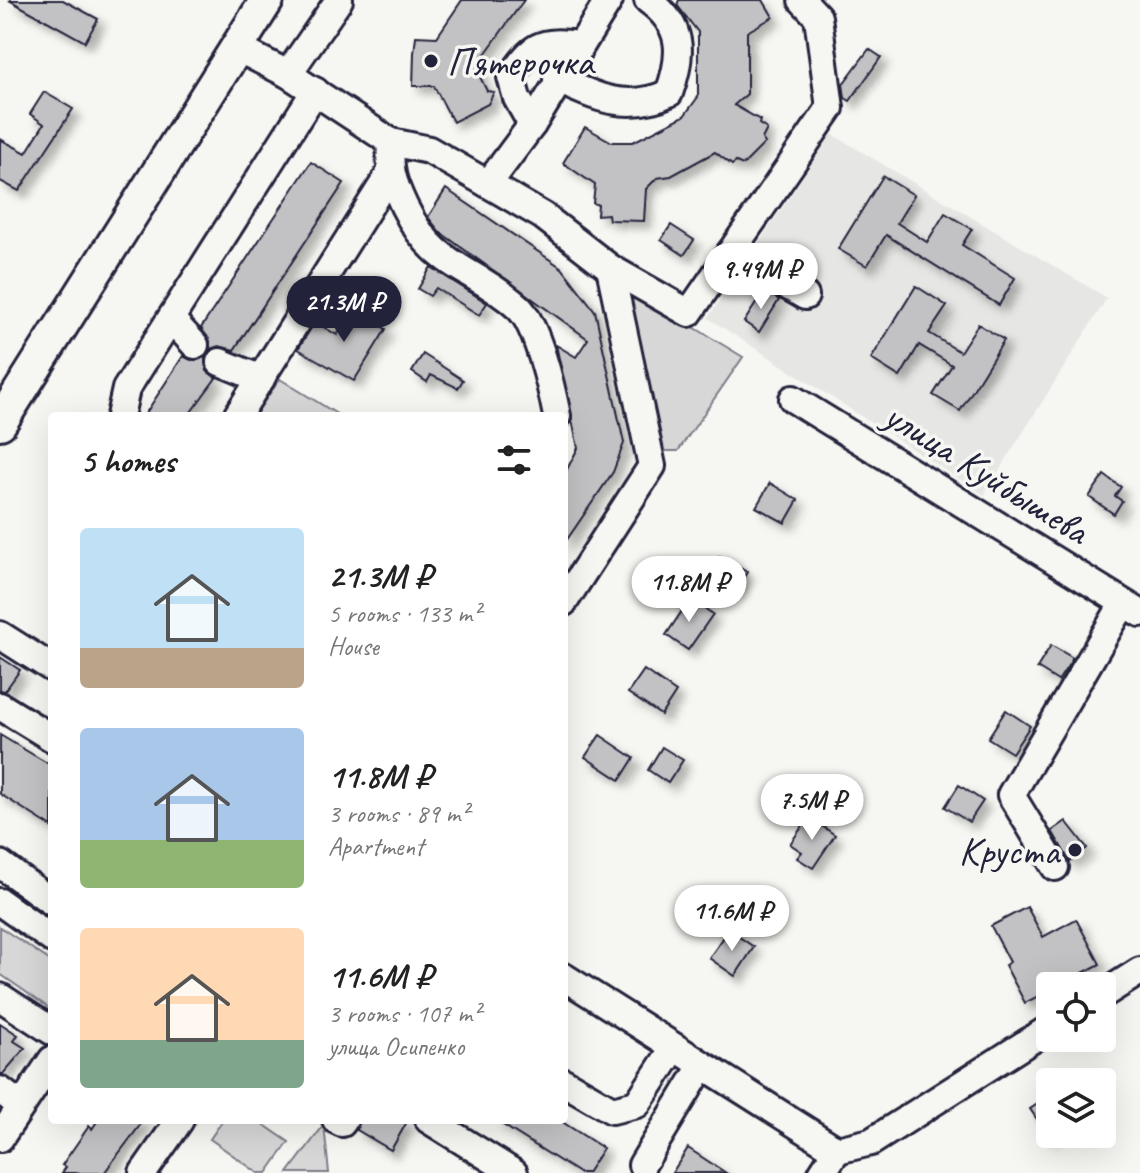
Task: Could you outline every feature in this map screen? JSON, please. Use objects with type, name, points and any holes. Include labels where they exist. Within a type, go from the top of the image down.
[{"type":"main road","points":[[0,423],[267,0]]},
{"type":"street","points":[[288,74],[339,0]]},
{"type":"street","points":[[488,184],[532,125],[557,79],[609,0]]},
{"type":"street","points":[[557,79],[622,105],[648,103],[669,93],[680,62],[674,30],[661,9],[648,0]]},
{"type":"street","points":[[237,48],[288,74],[391,142],[429,150],[543,216],[610,268],[689,313],[830,108],[810,9]]},
{"type":"street","points":[[532,125],[517,98],[511,77],[536,46],[552,41],[579,45]]},
{"type":"street","points":[[121,412],[126,389],[315,91]]},
{"type":"street","points":[[240,412],[389,175],[391,142]]},
{"type":"street","points":[[389,175],[422,240],[520,308],[548,371],[556,412]]},
{"type":"street","points":[[730,253],[805,296]]},
{"type":"street","points":[[568,596],[652,466],[610,268]]},
{"type":"street","points":[[171,319],[195,345]]},
{"type":"street","points":[[220,362],[261,379]]},
{"type":"street","name":"улица Куйбышева","points":[[793,399],[1132,608]]},
{"type":"street","points":[[1055,867],[1011,795],[1132,608]]},
{"type":"street","points":[[0,635],[48,665]]},
{"type":"street","points":[[0,706],[48,736]]},
{"type":"street","points":[[0,864],[48,899]]},
{"type":"street","points":[[0,902],[48,936]]},
{"type":"street","points":[[1116,986],[1140,971]]},
{"type":"street","points":[[568,980],[702,1066],[843,1149]]},
{"type":"street","points":[[0,997],[48,1028]]},
{"type":"street","points":[[822,1173],[843,1149],[871,1142],[1036,1037]]},
{"type":"street","points":[[568,1084],[612,1110],[637,1104],[674,1048]]},
{"type":"street","points":[[0,1138],[48,1066]]},
{"type":"street","points":[[642,1165],[702,1066]]},
{"type":"street","points":[[0,1090],[21,1106]]},
{"type":"street","points":[[143,1173],[177,1124]]},
{"type":"street","points":[[435,1124],[514,1173]]},
{"type":"shaded area","points":[[832,134],[1107,298],[984,495],[708,318]]},
{"type":"shaded area","points":[[634,291],[743,357],[678,451],[658,451],[629,297]]},
{"type":"shaded area","points":[[280,379],[334,412],[257,412]]},
{"type":"shaded area","points":[[0,927],[48,959],[48,1007],[0,974]]},
{"type":"shaded area","points":[[220,1124],[263,1124],[289,1142],[267,1173],[258,1173],[210,1139]]},
{"type":"shaded area","points":[[324,1125],[329,1173],[288,1173]]},
{"type":"building","points":[[9,0],[63,0],[98,19],[85,42]]},
{"type":"building","points":[[462,0],[524,0],[480,61],[479,75],[487,91],[494,92],[488,104],[453,122],[434,86],[413,86],[414,53],[416,36],[437,37]]},
{"type":"building","points":[[679,0],[763,0],[773,17],[747,32],[747,94],[734,105],[760,120],[759,124],[767,129],[762,139],[765,143],[743,165],[736,162],[732,165],[715,152],[671,176],[657,178],[646,189],[644,221],[609,220],[608,214],[597,215],[598,205],[593,203],[595,185],[563,163],[585,127],[612,142],[633,142],[684,116],[698,97],[698,32],[677,5]]},
{"type":"building","points":[[869,49],[881,57],[850,101],[845,98],[843,84]]},
{"type":"building","points":[[44,92],[73,109],[19,191],[0,181],[0,139],[26,153],[44,124],[30,114]]},
{"type":"building","points":[[311,162],[344,183],[234,350],[219,346],[210,349],[210,341],[201,328]]},
{"type":"building","points":[[883,176],[914,195],[897,223],[927,242],[945,213],[972,229],[962,245],[1015,278],[999,305],[886,235],[867,266],[838,249]]},
{"type":"building","points":[[446,189],[562,268],[595,311],[624,443],[613,472],[568,538],[568,467],[578,448],[556,345],[576,357],[588,339],[440,232],[428,217]]},
{"type":"building","points":[[671,225],[694,240],[684,255],[661,240]]},
{"type":"building","points":[[431,267],[487,303],[479,315],[436,288],[430,296],[418,289]]},
{"type":"building","points":[[916,286],[947,306],[929,333],[960,352],[978,324],[1004,340],[960,411],[933,395],[952,365],[919,345],[900,377],[871,359]]},
{"type":"building","points":[[764,291],[779,300],[759,332],[744,322]]},
{"type":"building","points":[[353,309],[386,329],[354,381],[298,349],[315,322],[337,335]]},
{"type":"building","points":[[423,354],[463,380],[458,388],[431,375],[427,382],[412,372]]},
{"type":"building","points":[[183,356],[191,360],[205,357],[207,371],[216,378],[191,412],[147,412]]},
{"type":"building","points":[[1104,475],[1121,487],[1115,496],[1122,501],[1114,514],[1089,497]]},
{"type":"building","points":[[770,483],[798,500],[785,523],[756,507]]},
{"type":"building","points":[[720,556],[747,572],[736,590],[709,573]]},
{"type":"building","points":[[690,599],[713,614],[688,650],[666,635]]},
{"type":"building","points":[[1051,645],[1073,658],[1058,681],[1037,668]]},
{"type":"building","points":[[0,657],[20,670],[5,691],[0,690]]},
{"type":"building","points":[[644,670],[676,692],[661,715],[628,693]]},
{"type":"building","points":[[1006,710],[1030,726],[1012,753],[988,738]]},
{"type":"building","points":[[0,735],[48,764],[48,824],[0,794]]},
{"type":"building","points":[[600,735],[634,758],[620,780],[585,757]]},
{"type":"building","points":[[662,747],[683,760],[668,783],[648,770]]},
{"type":"building","points":[[959,785],[983,801],[969,822],[945,807]]},
{"type":"building","points":[[809,817],[835,835],[813,868],[797,858],[802,852],[790,844]]},
{"type":"building","points":[[1066,821],[1087,848],[1070,862],[1052,831]]},
{"type":"building","points":[[1027,907],[1043,937],[1076,919],[1100,964],[1085,972],[1036,972],[1036,997],[1025,1003],[1005,965],[1010,962],[991,926]]},
{"type":"building","points":[[729,930],[754,947],[735,976],[709,958]]},
{"type":"building","points":[[0,1023],[18,1035],[14,1041],[25,1048],[3,1074],[0,1074]]},
{"type":"building","points":[[95,1124],[141,1124],[104,1173],[62,1173],[66,1167],[62,1165],[89,1126],[92,1129]]},
{"type":"building","points":[[359,1124],[406,1124],[391,1150],[357,1130]]},
{"type":"building","points":[[501,1124],[565,1124],[603,1148],[587,1173],[579,1173]]},
{"type":"building","points":[[688,1148],[726,1173],[672,1173]]},
{"type":"place","name":"Пятерочка","points":[[431,61]]},
{"type":"place","name":"Круста","points":[[1075,850]]}]
